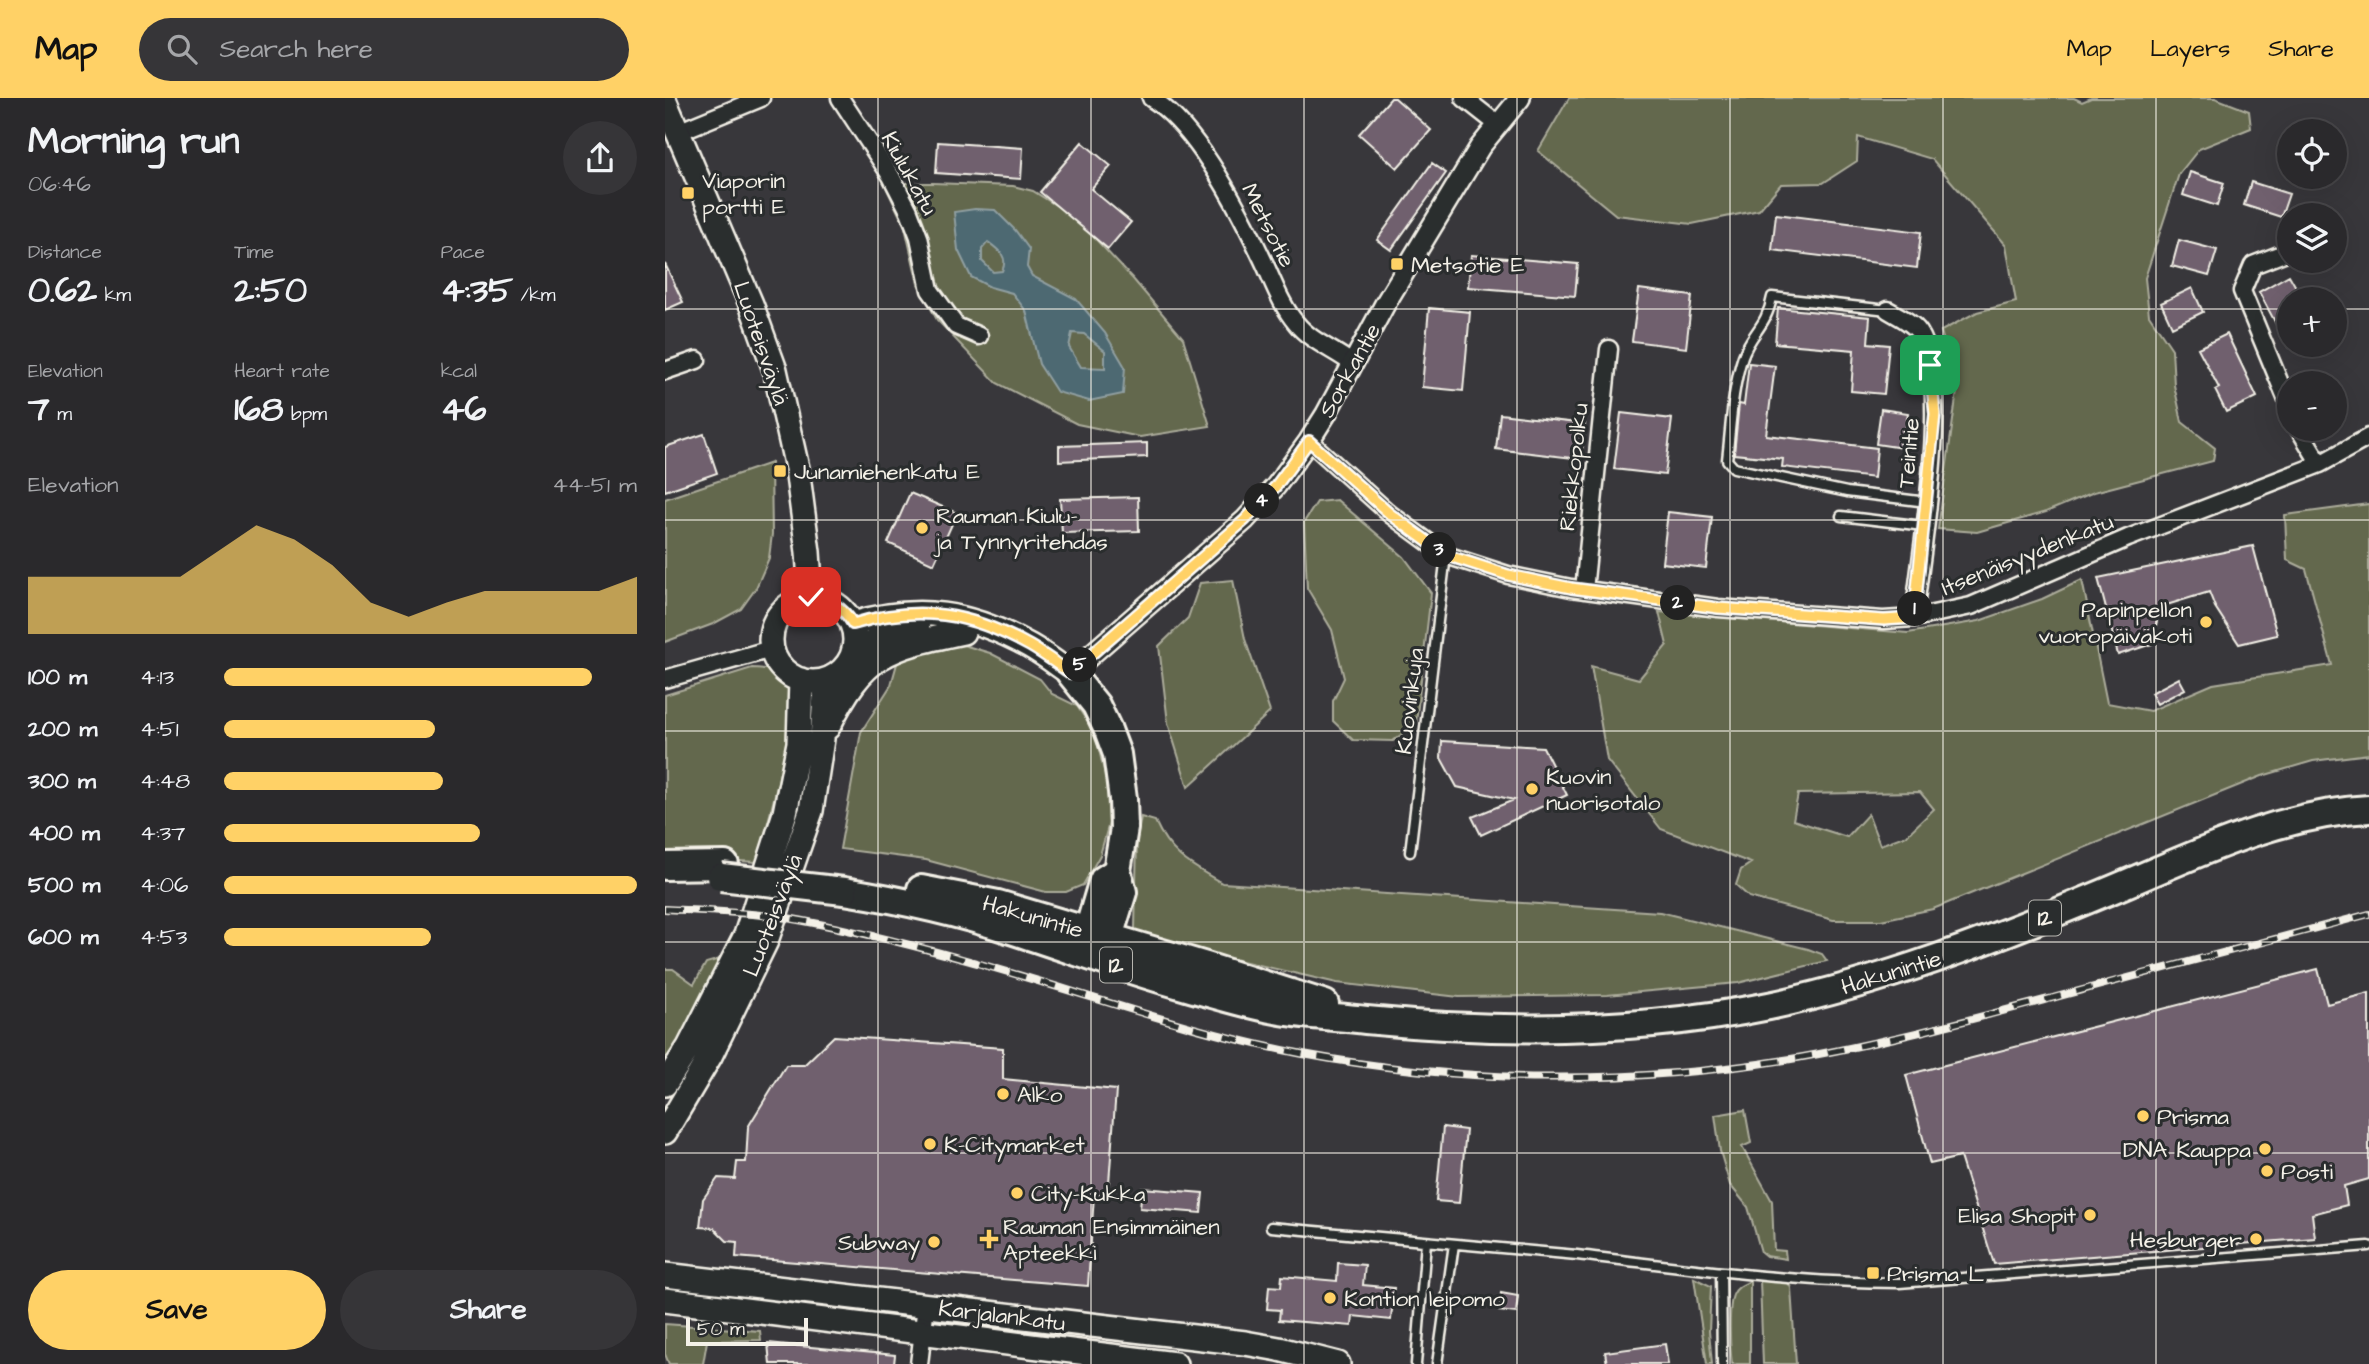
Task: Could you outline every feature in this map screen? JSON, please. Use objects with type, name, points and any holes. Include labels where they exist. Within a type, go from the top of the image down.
[{"type":"highway","points":[[1070,673],[1096,705],[1117,754],[1123,799],[1124,828],[1117,871],[1123,892],[1099,934],[1089,958]]},
{"type":"highway","name":"Hakunintie","points":[[846,884],[1012,930],[1089,958],[1186,987],[1287,1012],[1506,1029],[1678,1020],[1772,1005],[1948,956],[2282,822],[2332,811],[2369,808]]},
{"type":"highway","name":"Hakunintie","points":[[665,868],[723,871],[846,884],[998,904],[1206,966],[1308,1000],[1391,1022]]},
{"type":"main road","name":"Luoteisväylä","points":[[665,102],[671,134],[751,304],[775,370],[797,468],[811,597]]},
{"type":"main road","points":[[854,653],[856,645],[853,624],[847,614],[835,604],[811,597],[786,608],[774,623],[770,638],[771,649],[778,665],[801,680],[826,681],[836,676],[854,653],[881,636],[907,629],[1007,634]]},
{"type":"main road","points":[[853,624],[875,617],[915,613],[962,617],[1007,634],[1070,673]]},
{"type":"main road","points":[[822,739],[844,694],[868,666],[886,653],[907,644],[963,632]]},
{"type":"main road","name":"Luoteisväylä","points":[[665,1084],[689,1047],[745,935],[785,813],[799,743],[801,680]]},
{"type":"main road","name":"Luoteisväylä","points":[[665,1132],[711,1056],[767,941],[811,811],[822,739],[826,681]]},
{"type":"main road","points":[[665,1266],[691,1278]]},
{"type":"main road","name":"Karjalankatu","points":[[665,1275],[1245,1343],[1338,1364]]},
{"type":"main road","name":"Karjalankatu","points":[[665,1300],[1175,1364]]},
{"type":"street","points":[[671,134],[761,98]]},
{"type":"street","name":"Kiulukatu","points":[[840,98],[891,176],[909,211],[919,237],[930,290],[956,326],[979,336]]},
{"type":"street","name":"Metsotie","points":[[1151,98],[1181,124],[1217,175],[1251,234],[1287,311],[1297,326],[1353,364]]},
{"type":"street","points":[[1464,98],[1497,124]]},
{"type":"street","name":"Sorkantie","points":[[1070,673],[1245,520],[1276,486],[1309,441],[1385,304],[1480,147],[1520,98]]},
{"type":"street","points":[[2277,256],[2253,265],[2242,291],[2277,376]]},
{"type":"street","name":"Teinitie","points":[[1888,310],[1918,330],[1930,365],[1935,414],[1914,618]]},
{"type":"street","name":"Riekkopolku","points":[[1584,590],[1609,349]]},
{"type":"street","points":[[665,371],[697,360]]},
{"type":"street","name":"Itsenäisyydenkatu","points":[[1309,441],[1390,514],[1446,555],[1508,575],[1584,590],[1718,608],[1884,620],[1914,618],[1971,606],[2129,538],[2320,464],[2369,437]]},
{"type":"street","points":[[2306,441],[2320,464]]},
{"type":"street","points":[[665,679],[771,649]]},
{"type":"street","points":[[919,1364],[926,1305]]},
{"type":"lane","points":[[1888,310],[1772,297],[1769,315],[1744,355],[1734,402],[1727,460],[1734,468],[1847,492],[1927,502]]},
{"type":"lane","points":[[1841,516],[1924,526]]},
{"type":"lane","name":"Kuovinkuja","points":[[1410,852],[1446,555]]},
{"type":"lane","points":[[1271,1227],[1854,1283],[1899,1283],[2369,1246]]},
{"type":"lane","points":[[1416,1364],[1426,1242]]},
{"type":"lane","points":[[1437,1364],[1454,1244]]},
{"type":"lane","points":[[1721,1272],[1722,1364]]},
{"type":"green space","points":[[1569,98],[2074,98],[2082,102],[2091,98],[2215,98],[2249,111],[2251,128],[2199,149],[2179,174],[2145,278],[2149,315],[2172,349],[2174,385],[2182,422],[2215,448],[2213,461],[2094,492],[2046,512],[1977,532],[1938,529],[1957,391],[1941,331],[1977,312],[2016,302],[2006,245],[1932,159],[1858,137],[1857,161],[1823,183],[1781,184],[1759,210],[1692,224],[1616,215],[1538,151]]},
{"type":"green space","points":[[884,183],[1013,186],[1033,191],[1076,218],[1183,338],[1210,426],[1140,437],[1077,424],[997,383],[937,320],[918,284],[905,227]]},
{"type":"green space","points":[[771,463],[772,534],[769,558],[756,588],[741,609],[713,624],[665,642],[665,499]]},
{"type":"green space","points":[[1337,500],[1404,557],[1431,593],[1416,723],[1393,741],[1353,740],[1333,721],[1333,701],[1344,678],[1332,630],[1307,588],[1304,522],[1317,502]]},
{"type":"green space","points":[[2369,504],[2369,754],[2313,761],[2262,776],[1933,909],[1881,920],[1833,920],[1749,897],[1736,885],[1741,870],[1751,863],[1661,829],[1607,760],[1591,666],[1639,679],[1667,645],[1659,612],[1908,633],[1979,621],[2042,599],[2082,580],[2107,703],[2150,711],[2213,684],[2332,665],[2306,569],[2287,560],[2285,515]],"holes":[[[1920,792],[1934,809],[1907,835],[1880,845],[1868,814],[1847,837],[1793,820],[1798,794]]]},
{"type":"green space","points":[[1233,580],[1245,639],[1270,712],[1188,787],[1168,723],[1159,646],[1188,618],[1200,583]]},
{"type":"green space","points":[[960,644],[990,653],[1040,679],[1052,694],[1077,706],[1095,733],[1106,779],[1109,823],[1100,855],[1083,885],[1066,892],[1046,892],[926,860],[840,849],[861,732],[891,685],[898,660],[916,650]]},
{"type":"green space","points":[[752,668],[768,670],[782,677],[788,686],[790,700],[786,745],[757,862],[665,857],[665,695]]},
{"type":"green space","points":[[1141,817],[1155,821],[1175,851],[1222,883],[1660,912],[1808,949],[1822,954],[1827,961],[1738,983],[1607,995],[1459,997],[1337,983],[1207,953],[1135,930],[1137,838]]},
{"type":"green space","points":[[723,958],[680,1042],[665,1064],[665,969],[673,969],[694,984],[706,963]]},
{"type":"green space","points":[[1745,1110],[1751,1143],[1742,1147],[1772,1201],[1774,1250],[1785,1251],[1786,1259],[1766,1256],[1761,1252],[1748,1207],[1730,1185],[1720,1151],[1715,1115]]},
{"type":"green space","points":[[1694,1278],[1711,1286],[1709,1331],[1712,1364],[1707,1364]]},
{"type":"green space","points":[[1760,1280],[1788,1282],[1791,1288],[1796,1364],[1763,1364]]},
{"type":"green space","points":[[1750,1281],[1750,1364],[1732,1364],[1731,1301],[1736,1290]]},
{"type":"green space","points":[[665,1324],[760,1331],[761,1340],[707,1341],[703,1364],[669,1364],[665,1354]]},
{"type":"water","points":[[995,210],[1015,230],[1029,249],[1027,267],[1032,276],[1076,299],[1105,333],[1125,367],[1123,394],[1089,401],[1057,392],[1039,364],[1026,311],[1012,293],[990,287],[971,277],[958,250],[954,212]],"holes":[[[988,242],[1004,258],[1002,271],[993,272],[982,261],[982,249]],[[1072,333],[1084,334],[1105,351],[1105,368],[1081,367],[1069,347]]]},
{"type":"building","points":[[1391,98],[1395,98],[1431,130],[1397,168],[1359,134]]},
{"type":"building","points":[[938,142],[1023,148],[1021,179],[936,173]]},
{"type":"building","points":[[1082,142],[1111,166],[1091,189],[1131,222],[1108,249],[1040,192]]},
{"type":"building","points":[[1432,163],[1446,173],[1391,250],[1377,240]]},
{"type":"building","points":[[2190,172],[2224,183],[2217,206],[2183,195]]},
{"type":"building","points":[[2251,182],[2289,194],[2286,203],[2277,203],[2277,216],[2244,205]]},
{"type":"building","points":[[1776,214],[1921,232],[1917,268],[1772,250]]},
{"type":"building","points":[[2179,240],[2217,250],[2209,276],[2172,266]]},
{"type":"building","points":[[1471,255],[1578,264],[1575,296],[1468,287]]},
{"type":"building","points":[[665,264],[683,302],[665,310]]},
{"type":"building","points":[[2289,275],[2296,287],[2277,287],[2277,326],[2259,292]]},
{"type":"building","points":[[2192,288],[2203,312],[2172,327],[2161,303]]},
{"type":"building","points":[[1639,289],[1692,296],[1686,348],[1632,341]]},
{"type":"building","points":[[1429,308],[1470,312],[1463,391],[1422,387]]},
{"type":"building","points":[[1778,308],[1870,317],[1868,343],[1889,345],[1884,394],[1851,391],[1854,350],[1775,343]]},
{"type":"building","points":[[2227,334],[2257,397],[2226,412],[2215,390],[2219,388],[2198,348]]},
{"type":"building","points":[[1749,363],[1775,366],[1766,435],[1877,448],[1874,478],[1782,467],[1783,459],[1734,454],[1739,404],[1744,405]]},
{"type":"building","points":[[1881,409],[1908,413],[1903,448],[1876,444]]},
{"type":"building","points":[[1621,413],[1672,419],[1665,475],[1614,469]]},
{"type":"building","points":[[1500,414],[1585,424],[1581,459],[1496,449]]},
{"type":"building","points":[[704,434],[717,473],[665,491],[665,447]]},
{"type":"building","points":[[1147,443],[1147,457],[1059,461],[1059,446]]},
{"type":"building","name":"Rauman Kiulu- ja Tynnyritehdas","points":[[910,493],[957,513],[934,564],[888,543]]},
{"type":"building","points":[[1138,497],[1139,531],[1062,533],[1060,499]]},
{"type":"building","points":[[1668,512],[1712,517],[1706,568],[1662,563]]},
{"type":"building","points":[[2253,546],[2277,635],[2239,644],[2215,607],[2209,592],[2160,607],[2152,644],[2118,655],[2098,578]]},
{"type":"building","points":[[2179,678],[2185,689],[2157,704],[2151,693]]},
{"type":"building","name":"Kuovin nuorisotalo","points":[[1442,741],[1543,747],[1567,795],[1481,835],[1472,817],[1514,800],[1457,787],[1441,758]]},
{"type":"building","name":"Prisma","points":[[2318,969],[2327,1004],[2369,993],[2369,1179],[2344,1186],[2347,1205],[2312,1214],[2315,1238],[1994,1264],[1960,1157],[1930,1164],[1906,1075]]},
{"type":"building","name":"K-Citymarket","points":[[834,1036],[1003,1048],[1003,1079],[1116,1090],[1108,1196],[1094,1195],[1088,1286],[736,1257],[737,1242],[727,1241],[714,1228],[700,1227],[703,1199],[718,1178],[735,1179],[737,1162],[746,1162],[748,1127],[786,1065],[804,1065]]},
{"type":"building","points":[[1443,1127],[1466,1130],[1459,1203],[1436,1201]]},
{"type":"building","points":[[1142,1188],[1203,1193],[1201,1213],[1140,1208]]},
{"type":"building","name":"Kontion leipomo","points":[[1338,1263],[1365,1265],[1363,1285],[1394,1288],[1391,1320],[1353,1316],[1352,1326],[1279,1320],[1280,1310],[1267,1309],[1269,1286],[1281,1287],[1282,1276],[1337,1281]]},
{"type":"building","points":[[1501,1293],[1518,1296],[1516,1313],[1499,1311]]},
{"type":"building","points":[[768,1343],[895,1355],[894,1364],[770,1364]]},
{"type":"building","points":[[1665,1344],[1668,1364],[1607,1364],[1605,1352]]},
{"type":"railway","points":[[665,909],[772,916],[855,931],[1008,972],[1176,1023],[1303,1054],[1424,1071],[1547,1077],[1670,1073],[1824,1053],[1957,1023],[2369,914]]},
{"type":"place","name":"Viaporin portti E","points":[[688,193]]},
{"type":"place","name":"Metsotie E","points":[[1397,264]]},
{"type":"place","name":"Junamiehenkatu E","points":[[780,471]]},
{"type":"place","name":"Rauman Kiulu- ja Tynnyritehdas","points":[[922,528]]},
{"type":"place","name":"Papinpellon vuoropäiväkoti","points":[[2206,622]]},
{"type":"place","name":"Kuovin nuorisotalo","points":[[1532,789]]},
{"type":"place","name":"Alko","points":[[1003,1094]]},
{"type":"place","name":"Prisma","points":[[2143,1116]]},
{"type":"place","name":"K-Citymarket","points":[[930,1144]]},
{"type":"place","name":"DNA Kauppa","points":[[2265,1149]]},
{"type":"place","name":"Posti","points":[[2267,1171]]},
{"type":"place","name":"City-Kukka","points":[[1017,1193]]},
{"type":"place","name":"Elisa Shopit","points":[[2090,1215]]},
{"type":"place","name":"Rauman Ensimmäinen Apteekki","points":[[989,1239]]},
{"type":"place","name":"Hesburger","points":[[2256,1239]]},
{"type":"place","name":"Subway","points":[[934,1242]]},
{"type":"place","name":"Prisma L","points":[[1873,1273]]},
{"type":"place","name":"Kontion leipomo","points":[[1330,1298]]},
{"type":"route","points":[[811,597],[835,604],[847,614],[853,624],[875,617],[915,613],[962,617],[1007,634],[1070,673],[1245,520],[1276,486],[1309,441],[1390,514],[1446,555],[1508,575],[1571,588],[1718,608],[1884,620],[1914,618],[1933,448],[1935,414],[1930,365]]}]
